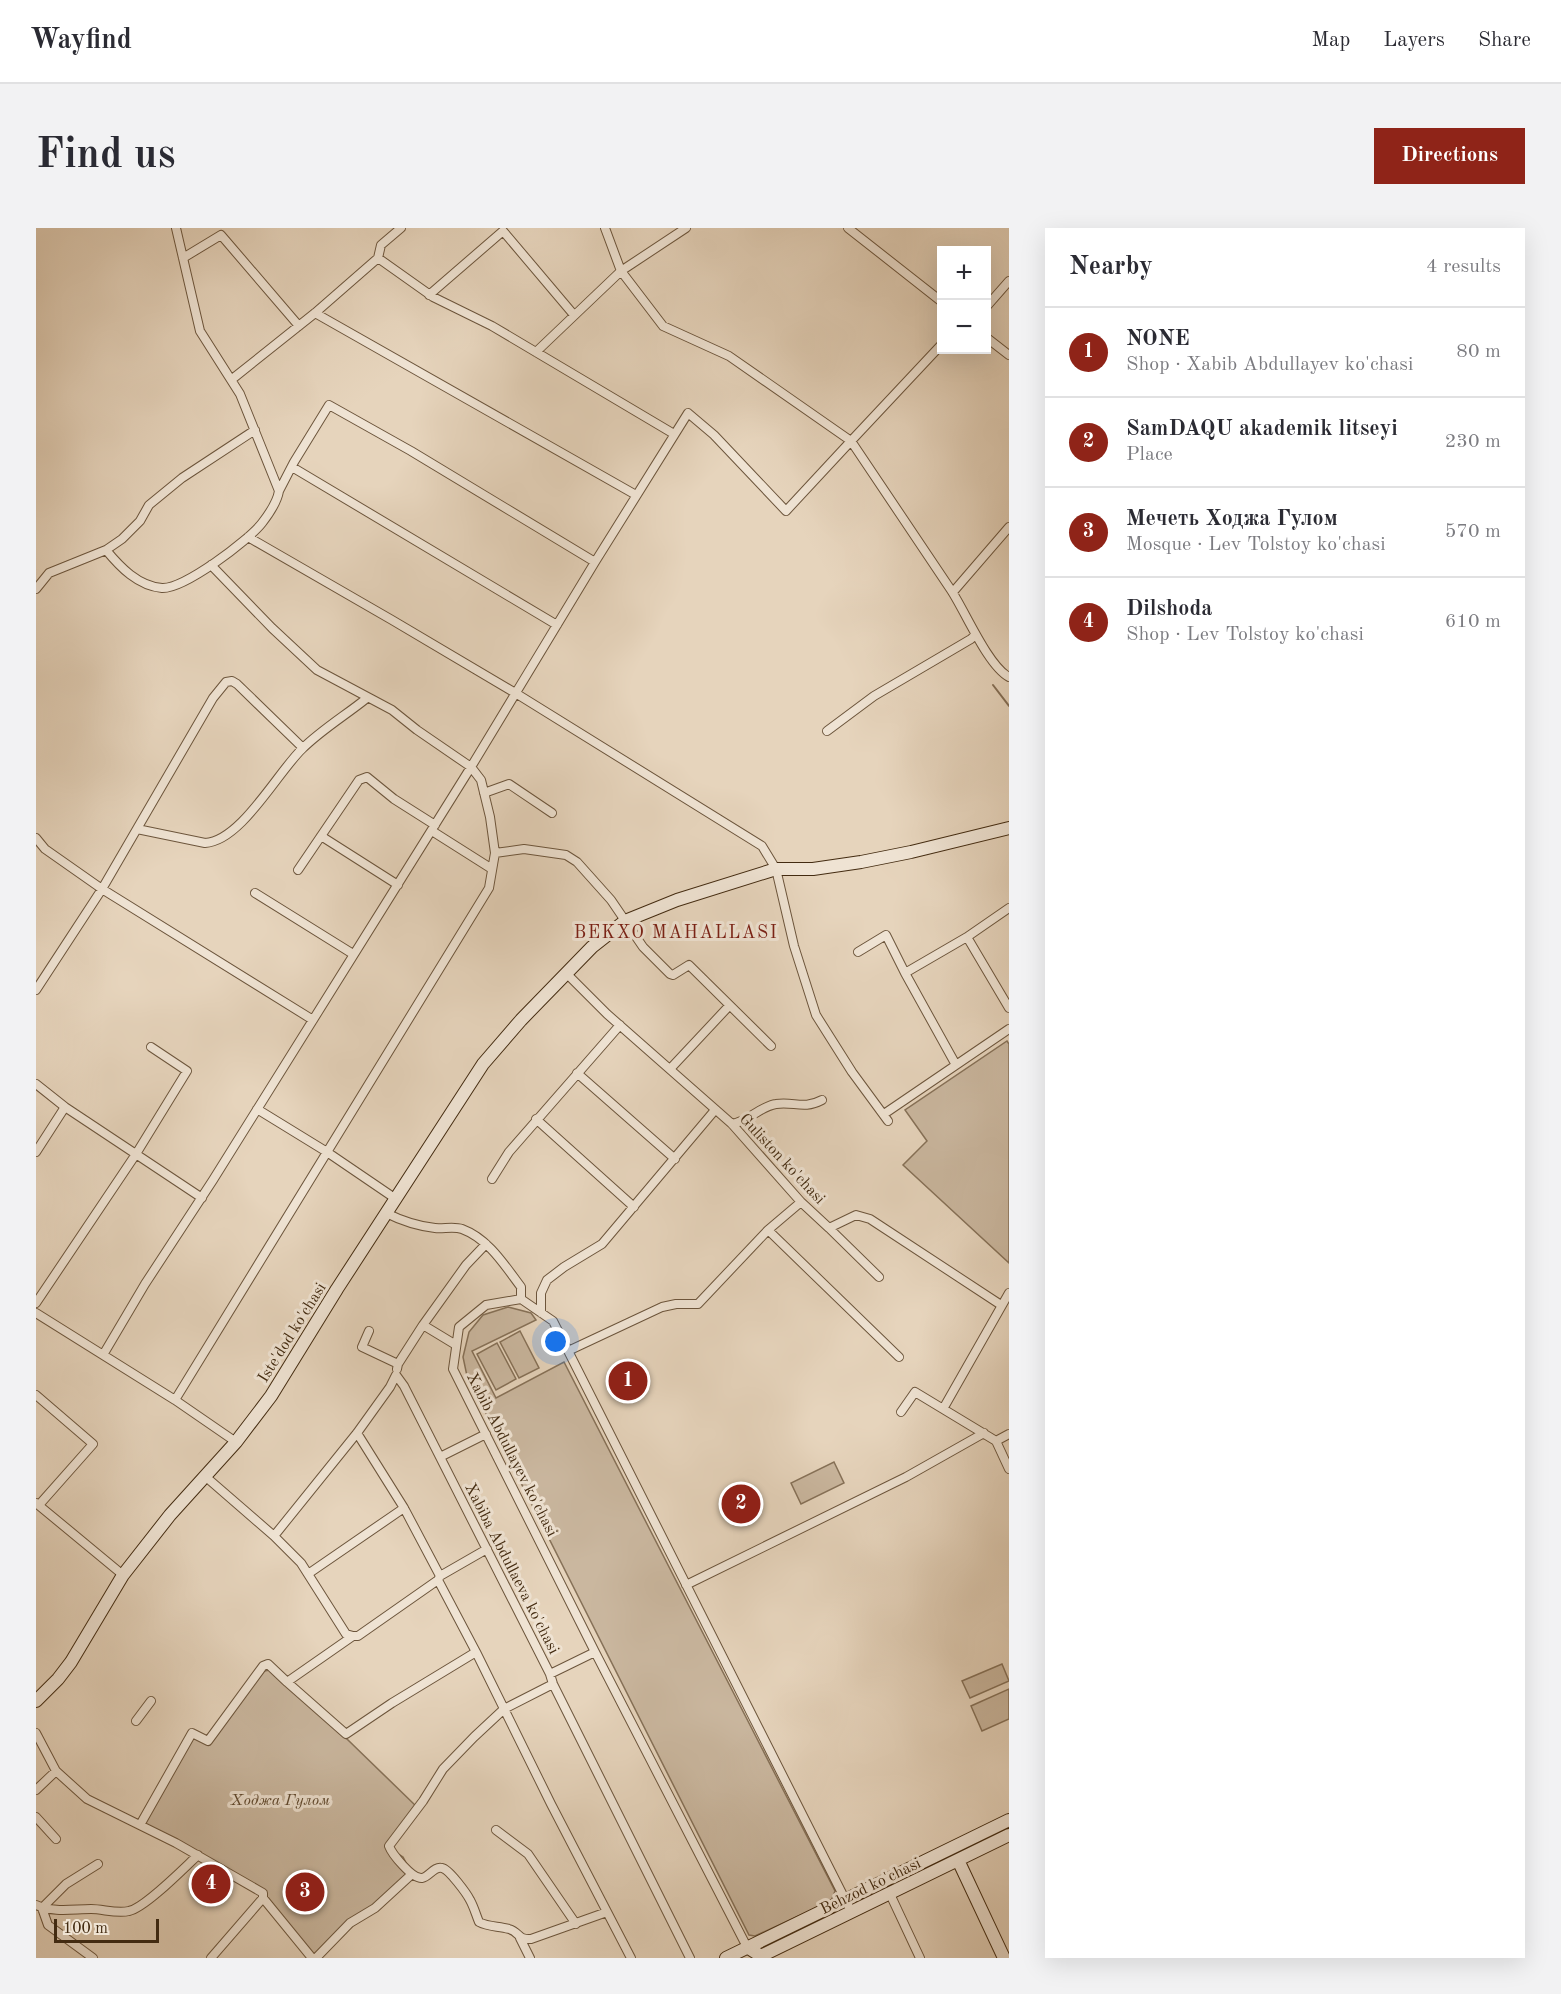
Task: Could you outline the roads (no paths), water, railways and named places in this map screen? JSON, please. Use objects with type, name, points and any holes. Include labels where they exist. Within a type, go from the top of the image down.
[{"type":"street","points":[[176,228],[200,331],[240,394],[279,491]]},
{"type":"street","points":[[231,380],[315,313],[378,258],[381,245],[401,228]]},
{"type":"street","points":[[605,228],[621,271],[663,326],[729,356],[851,441],[953,592],[975,635],[1001,672],[1009,677]]},
{"type":"street","points":[[536,352],[621,271],[686,228]]},
{"type":"street","points":[[848,228],[939,300]]},
{"type":"street","points":[[429,295],[503,231],[574,315]]},
{"type":"street","points":[[183,258],[221,235],[299,326]]},
{"type":"street","points":[[378,258],[429,295],[492,326],[674,434]]},
{"type":"street","points":[[991,301],[1009,281]]},
{"type":"street","points":[[315,313],[636,495]]},
{"type":"street","points":[[991,341],[1009,356]]},
{"type":"street","points":[[103,1355],[145,1284],[202,1198],[434,828],[688,413],[714,435],[786,511],[937,349]]},
{"type":"street","points":[[106,550],[128,573],[140,581],[163,588],[175,586],[211,565],[248,537],[267,516],[278,500],[279,491],[292,467],[329,405],[411,451],[595,562]]},
{"type":"street","points":[[36,589],[49,573],[106,550],[122,540],[140,521],[149,505],[174,485],[255,430]]},
{"type":"street","points":[[292,467],[557,625]]},
{"type":"street","points":[[953,592],[1009,526]]},
{"type":"street","points":[[248,537],[517,694],[762,846],[776,869],[794,946],[816,1015],[852,1072],[886,1118],[956,1065],[1009,1029]]},
{"type":"street","points":[[175,1400],[489,888],[495,853],[490,817],[481,780],[471,767],[378,701],[367,698],[317,670],[211,565]]},
{"type":"street","points":[[827,730],[874,696],[975,635]]},
{"type":"street","points":[[36,990],[102,889],[213,698],[229,681],[237,684],[303,748]]},
{"type":"street","points":[[137,829],[213,843],[244,820],[303,748],[367,698]]},
{"type":"street","points":[[298,870],[359,780],[367,777],[492,869]]},
{"type":"street","points":[[484,793],[509,784],[552,813]]},
{"type":"street","name":"Iste'dod ko'chasi","points":[[36,1701],[71,1662],[123,1575],[170,1515],[236,1442],[271,1396],[337,1288],[483,1064],[592,946],[625,921],[677,900],[776,869],[813,868],[861,862],[1009,828]]},
{"type":"street","points":[[321,836],[398,885]]},
{"type":"street","points":[[37,840],[45,849],[102,889],[313,1020]]},
{"type":"street","points":[[495,853],[525,849],[566,855],[577,862],[611,900],[643,947],[669,974],[673,975],[689,965],[771,1046]]},
{"type":"street","points":[[255,893],[353,954]]},
{"type":"street","points":[[905,973],[967,937],[1009,908]]},
{"type":"street","points":[[858,952],[886,935],[956,1065]]},
{"type":"street","points":[[967,937],[1009,1008]]},
{"type":"street","name":"Guliston ko'chasi","points":[[566,973],[620,1025],[732,1124],[801,1202],[829,1228],[855,1215],[870,1219],[1001,1305]]},
{"type":"street","points":[[670,1069],[729,1006]]},
{"type":"street","points":[[492,1179],[509,1152],[536,1119],[620,1025]]},
{"type":"street","points":[[36,1303],[136,1154],[187,1071],[151,1047]]},
{"type":"street","points":[[577,1073],[675,1159]]},
{"type":"street","points":[[36,1084],[65,1107],[202,1198]]},
{"type":"street","points":[[732,1124],[742,1122],[774,1104],[811,1106],[822,1100]]},
{"type":"street","points":[[36,1152],[65,1107]]},
{"type":"street","points":[[257,1109],[327,1152],[396,1199]]},
{"type":"street","points":[[541,1313],[541,1293],[547,1280],[602,1244],[715,1110]]},
{"type":"street","points":[[536,1119],[634,1207]]},
{"type":"street","points":[[568,1351],[662,1307],[676,1304],[698,1304],[768,1230],[801,1202]]},
{"type":"street","points":[[386,1213],[408,1223],[437,1228],[461,1228],[486,1244],[522,1287],[521,1299],[553,1321],[852,1913]]},
{"type":"street","points":[[829,1228],[879,1277]]},
{"type":"street","points":[[768,1230],[899,1357]]},
{"type":"street","points":[[274,1536],[357,1433],[390,1387],[398,1364],[423,1325],[466,1265],[486,1244]]},
{"type":"street","points":[[943,1409],[1009,1293]]},
{"type":"street","name":"Xabib Abdullayev ko'chasi","points":[[521,1299],[486,1305],[459,1327],[453,1369],[747,1947]]},
{"type":"street","points":[[36,1313],[175,1400],[236,1442]]},
{"type":"street","points":[[423,1325],[456,1345]]},
{"type":"street","points":[[369,1331],[362,1347],[398,1364]]},
{"type":"street","name":"Xabiba Abdullaeva ko'chasi","points":[[396,1375],[404,1386],[487,1549],[690,1958]]},
{"type":"street","points":[[901,1412],[915,1392],[996,1441],[1009,1469]]},
{"type":"street","points":[[36,1395],[93,1444],[38,1504],[123,1575]]},
{"type":"street","points":[[357,1433],[404,1508],[631,1958]]},
{"type":"street","points":[[686,1586],[906,1477],[984,1433]]},
{"type":"street","points":[[440,1457],[486,1434]]},
{"type":"street","points":[[996,1441],[1009,1434]]},
{"type":"street","points":[[206,1477],[274,1536],[301,1563],[346,1634],[353,1636],[358,1636],[439,1578],[487,1549]]},
{"type":"street","points":[[308,1574],[404,1508]]},
{"type":"street","points":[[287,1682],[353,1636]]},
{"type":"street","points":[[140,1825],[192,1732],[208,1741],[263,1666],[268,1665],[346,1734],[392,1703],[477,1652]]},
{"type":"street","points":[[550,1674],[595,1652]]},
{"type":"street","points":[[530,1958],[520,1938],[512,1929],[479,1922],[470,1899],[447,1871],[437,1868],[423,1878],[412,1874],[388,1846],[423,1801],[443,1769],[474,1737],[504,1709],[553,1684]]},
{"type":"street","points":[[135,1721],[151,1701]]},
{"type":"street","points":[[36,1732],[56,1771],[87,1799],[194,1853],[263,1893],[263,1898],[314,1958],[350,1923],[375,1908],[412,1874]]},
{"type":"street","points":[[36,1790],[56,1771]]},
{"type":"street","points":[[36,1817],[57,1839]]},
{"type":"street","points":[[726,1958],[1009,1820]]},
{"type":"street","points":[[496,1830],[528,1854],[576,1924]]},
{"type":"street","name":"Behzod ko'chasi","points":[[747,1947],[761,1956],[1009,1835]]},
{"type":"street","points":[[39,1907],[73,1911],[91,1909],[130,1911],[143,1904],[189,1863],[194,1853]]},
{"type":"street","points":[[958,1860],[1004,1958]]},
{"type":"street","points":[[39,1907],[66,1884],[98,1864]]},
{"type":"street","points":[[890,1894],[920,1958]]},
{"type":"street","points":[[211,1958],[263,1898]]},
{"type":"street","points":[[39,1907],[48,1925],[93,1958]]},
{"type":"street","points":[[520,1938],[531,1939],[607,1912]]},
{"type":"waterway","points":[[993,685],[1009,706]]},
{"type":"place","name":"NONE","points":[[628,1381]]},
{"type":"place","name":"SamDAQU akademik litseyi","points":[[741,1504]]},
{"type":"place","name":"Dilshoda","points":[[211,1884]]},
{"type":"place","name":"Мечеть Ходжа Гулом","points":[[305,1892]]},
{"type":"district","name":"BEKXO MAHALLASI","points":[[676,932]]},
{"type":"park label","name":"Ходжа Гулом","points":[[280,1799]]}]
